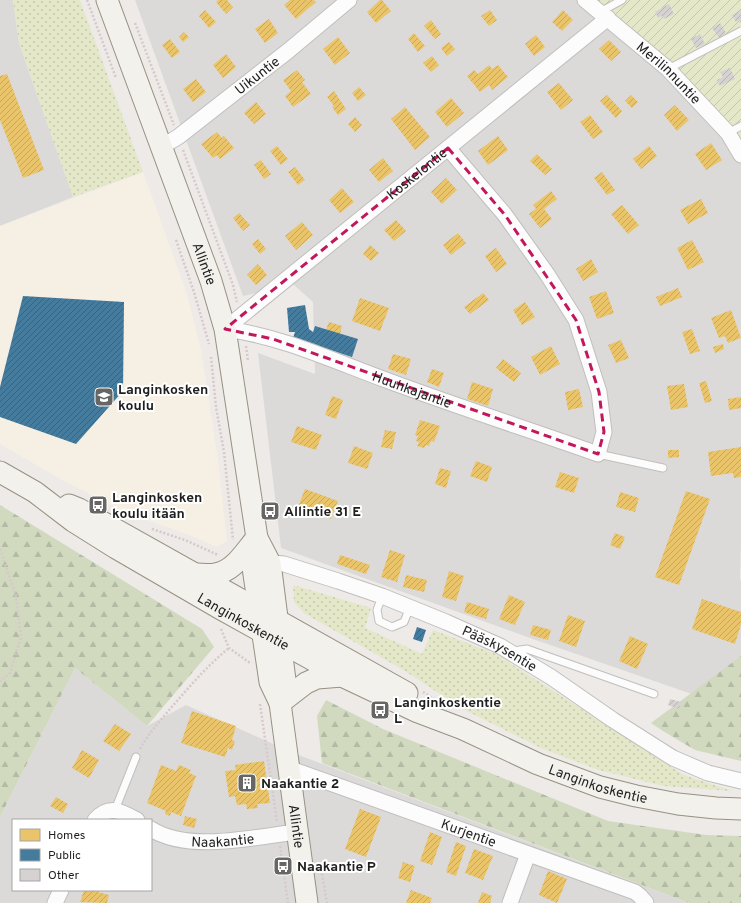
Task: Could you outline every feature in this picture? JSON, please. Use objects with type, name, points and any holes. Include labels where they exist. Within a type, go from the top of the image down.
[{"type":"street","name":"Allintie","points":[[107,0],[211,281],[225,329],[256,538],[248,558],[273,631],[285,680],[270,703],[288,768],[287,833],[307,903]]},
{"type":"street","name":"Uikuntie","points":[[161,147],[184,132],[288,51],[349,0]]},
{"type":"street","name":"Merilinnuntie","points":[[585,0],[668,68],[734,129],[741,155]]},
{"type":"street","name":"Koskelontie","points":[[225,329],[448,148],[604,15]]},
{"type":"street","points":[[448,148],[505,215],[547,274],[576,320],[599,392],[604,432],[598,454]]},
{"type":"street","name":"Huuhkajantie","points":[[225,329],[273,338],[404,387],[598,454]]},
{"type":"street","name":"Langinkoskentie","points":[[0,472],[35,492],[73,521],[116,548],[273,631],[423,701],[463,729]]},
{"type":"street","name":"Langinkoskentie","points":[[35,492],[79,509],[259,610],[273,631],[342,676],[418,712],[463,729],[538,764],[600,787],[678,804],[741,809]]},
{"type":"street","points":[[196,574],[216,574],[225,571],[248,558],[259,610]]},
{"type":"street","name":"Pääskysentie","points":[[248,558],[284,564],[382,596],[500,646],[551,677],[614,720],[674,758],[708,773],[741,780]]},
{"type":"street","points":[[270,703],[317,678],[342,676]]},
{"type":"street","name":"Kurjentie","points":[[288,768],[635,892],[646,903]]},
{"type":"street","points":[[96,819],[105,811],[115,810],[126,813],[135,819]]},
{"type":"street","name":"Naakantie","points":[[152,830],[172,838],[189,841],[222,842],[287,833]]},
{"type":"street","points":[[510,903],[528,854]]},
{"type":"street","points":[[55,903],[61,891]]},
{"type":"lane","points":[[604,15],[622,0]]},
{"type":"lane","points":[[668,68],[741,31]]},
{"type":"lane","name":"Huuhkajantie","points":[[598,454],[663,468]]},
{"type":"lane","points":[[382,596],[376,610],[379,621],[392,627],[404,622],[410,608]]},
{"type":"lane","points":[[509,652],[527,649],[654,694]]},
{"type":"lane","points":[[115,810],[136,757]]},
{"type":"path","points":[[87,0],[116,79]]},
{"type":"path","points":[[174,233],[210,346]]},
{"type":"path","points":[[210,354],[216,407],[224,452],[233,539],[248,558]]},
{"type":"path","points":[[0,549],[16,596],[21,637],[10,673],[0,681]]},
{"type":"path","points":[[136,757],[146,738],[189,686],[229,648]]},
{"type":"path","points":[[419,689],[438,701]]},
{"type":"path","points":[[270,703],[287,833],[288,903]]},
{"type":"path","points":[[319,857],[326,903]]},
{"type":"highlighted area","points":[[448,148],[505,215],[576,320],[599,392],[604,432],[598,454],[273,339],[225,329]]},
{"type":"shaded area","points":[[0,0],[13,0],[19,43],[73,197],[0,226]]},
{"type":"shaded area","points":[[135,0],[597,0],[674,65],[741,141],[741,683],[732,708],[530,638],[281,548],[258,353],[315,374],[313,302],[294,285],[243,296]]},
{"type":"shaded area","name":"Langinkosken koulu","points":[[143,172],[186,291],[201,349],[218,460],[227,541],[217,547],[187,534],[124,512],[64,481],[0,444],[0,226]]},
{"type":"shaded area","points":[[75,668],[147,726],[186,705],[296,754],[689,903],[0,903],[0,817]]},
{"type":"shaded area","points":[[271,849],[275,884],[225,891],[220,856]]},
{"type":"green space","points":[[13,0],[80,0],[143,172],[73,197],[19,43]]},
{"type":"green space","points":[[597,0],[741,0],[741,141],[674,65]]},
{"type":"green space","points":[[0,505],[202,629],[214,647],[147,726],[75,668],[0,817]]},
{"type":"green space","points":[[293,585],[371,608],[365,628],[422,654],[433,630],[496,654],[684,775],[732,791],[663,786],[599,770],[543,749],[463,709],[405,671],[304,613],[294,602]]},
{"type":"green space","points":[[741,656],[741,761],[695,750],[651,723]]},
{"type":"green space","points":[[326,700],[383,729],[608,821],[706,835],[741,836],[741,903],[689,903],[322,763],[317,716]]},
{"type":"building: Homes","points":[[218,0],[227,0],[233,7],[226,14],[216,2]]},
{"type":"building: Homes","points":[[290,0],[314,0],[316,2],[296,19],[284,5]]},
{"type":"building: Homes","points":[[380,0],[382,0],[391,11],[376,23],[367,12]]},
{"type":"building: Homes","points":[[205,10],[216,22],[209,28],[199,16]]},
{"type":"building: Homes","points":[[490,10],[497,20],[489,26],[481,16]]},
{"type":"building: Homes","points":[[563,10],[573,20],[562,31],[552,22]]},
{"type":"building: Homes","points":[[269,19],[278,33],[265,43],[255,29]]},
{"type":"building: Homes","points":[[431,20],[441,34],[435,39],[424,26]]},
{"type":"building: Homes","points":[[184,32],[189,37],[183,42],[179,37]]},
{"type":"building: Homes","points":[[414,33],[425,46],[418,52],[408,39]]},
{"type":"building: Homes","points":[[536,35],[545,47],[534,56],[525,44]]},
{"type":"building: Homes","points":[[338,37],[350,53],[335,65],[323,49]]},
{"type":"building: Homes","points":[[170,39],[180,52],[172,58],[162,45]]},
{"type":"building: Homes","points":[[609,40],[621,52],[611,61],[599,49]]},
{"type":"building: Homes","points":[[449,42],[455,49],[447,56],[441,48]]},
{"type":"building: Homes","points":[[226,54],[236,67],[223,78],[213,65]]},
{"type":"building: Homes","points":[[432,56],[439,65],[431,72],[423,63]]},
{"type":"building: Homes","points":[[489,65],[492,69],[498,65],[508,77],[492,90],[489,85],[480,92],[467,76],[474,70],[478,74]]},
{"type":"building: Homes","points":[[297,70],[305,80],[302,82],[311,94],[293,107],[285,96],[291,91],[283,80]]},
{"type":"building: Homes","points":[[7,74],[44,170],[23,178],[0,120],[0,76]]},
{"type":"building: Homes","points":[[196,79],[206,92],[193,102],[183,89]]},
{"type":"building: Homes","points":[[559,83],[573,100],[561,110],[547,92]]},
{"type":"building: Homes","points":[[359,87],[366,95],[358,101],[352,93]]},
{"type":"building: Homes","points":[[334,91],[346,109],[338,115],[332,107],[334,106],[327,97]]},
{"type":"building: Homes","points":[[607,95],[622,111],[616,118],[600,101]]},
{"type":"building: Homes","points":[[631,95],[638,102],[632,108],[625,101]]},
{"type":"building: Homes","points":[[451,98],[464,113],[447,127],[435,112]]},
{"type":"building: Homes","points":[[256,102],[266,114],[254,124],[244,113]]},
{"type":"building: Homes","points":[[675,105],[689,120],[677,131],[664,115]]},
{"type":"building: Homes","points":[[405,107],[430,137],[415,150],[391,119]]},
{"type":"building: Homes","points":[[590,115],[603,132],[593,139],[580,122]]},
{"type":"building: Homes","points":[[355,117],[362,125],[355,132],[348,124]]},
{"type":"building: Homes","points":[[217,132],[222,138],[224,136],[234,148],[220,159],[217,155],[213,158],[201,144]]},
{"type":"building: Homes","points":[[498,136],[508,150],[488,165],[478,151]]},
{"type":"building: Homes","points":[[711,143],[722,160],[706,170],[695,154]]},
{"type":"building: Homes","points":[[277,146],[288,159],[281,165],[270,151]]},
{"type":"building: Homes","points":[[649,146],[657,156],[641,169],[633,159]]},
{"type":"building: Homes","points":[[537,154],[552,169],[545,175],[530,161]]},
{"type":"building: Homes","points":[[383,158],[393,171],[379,182],[369,170]]},
{"type":"building: Homes","points":[[261,160],[271,174],[264,179],[254,165]]},
{"type":"building: Homes","points":[[295,167],[305,180],[298,185],[288,172]]},
{"type":"building: Homes","points":[[602,172],[615,190],[607,195],[594,178]]},
{"type":"building: Homes","points":[[446,178],[457,190],[442,204],[431,192]]},
{"type":"building: Homes","points":[[342,188],[354,202],[340,213],[329,200]]},
{"type":"building: Homes","points":[[551,191],[557,199],[544,209],[552,219],[540,228],[529,214],[536,209],[533,205]]},
{"type":"building: Homes","points":[[701,199],[708,213],[688,224],[680,210]]},
{"type":"building: Homes","points":[[622,205],[639,225],[628,234],[611,214]]},
{"type":"building: Homes","points":[[239,213],[250,225],[243,231],[233,218]]},
{"type":"building: Homes","points":[[396,220],[406,231],[394,241],[384,230]]},
{"type":"building: Homes","points":[[302,222],[313,235],[296,250],[285,236]]},
{"type":"building: Homes","points":[[458,233],[466,243],[451,255],[443,245]]},
{"type":"building: Homes","points":[[258,239],[266,249],[260,254],[252,244]]},
{"type":"building: Homes","points":[[692,240],[704,262],[688,270],[677,248]]},
{"type":"building: Homes","points":[[370,245],[379,253],[371,261],[363,254]]},
{"type":"building: Homes","points":[[496,248],[507,264],[496,272],[485,256]]},
{"type":"building: Homes","points":[[591,259],[598,272],[583,281],[576,269]]},
{"type":"building: Homes","points":[[258,264],[267,275],[256,285],[247,275]]},
{"type":"building: Homes","points":[[678,288],[682,297],[660,306],[656,297]]},
{"type":"building: Homes","points":[[606,291],[614,313],[597,319],[589,297]]},
{"type":"building: Homes","points":[[483,293],[489,300],[470,314],[464,307]]},
{"type":"building: Homes","points":[[360,298],[389,308],[380,331],[352,321]]},
{"type":"building: Homes","points":[[525,302],[535,317],[522,325],[513,310]]},
{"type":"building: Homes","points":[[731,310],[741,338],[728,343],[725,336],[719,338],[711,318]]},
{"type":"building: Homes","points":[[329,322],[342,326],[340,334],[326,330]]},
{"type":"building: Homes","points":[[692,329],[700,351],[690,354],[682,332]]},
{"type":"building: Homes","points":[[621,340],[629,358],[616,363],[608,345]]},
{"type":"building: Homes","points":[[723,344],[724,349],[715,353],[713,347]]},
{"type":"building: Homes","points":[[551,346],[560,364],[540,375],[531,357]]},
{"type":"building: Homes","points":[[393,354],[411,359],[406,375],[388,369]]},
{"type":"building: Homes","points":[[503,359],[521,373],[514,382],[496,368]]},
{"type":"building: Homes","points":[[432,369],[444,373],[439,387],[427,382]]},
{"type":"building: Homes","points":[[706,381],[712,401],[705,403],[699,383]]},
{"type":"building: Homes","points":[[472,382],[493,389],[488,406],[467,399]]},
{"type":"building: Homes","points":[[684,384],[688,407],[671,410],[667,386]]},
{"type":"building: Homes","points":[[579,389],[583,407],[568,410],[565,392]]},
{"type":"building: Homes","points":[[332,396],[343,400],[336,419],[325,415]]},
{"type":"building: Homes","points":[[741,397],[741,408],[729,410],[728,399]]},
{"type":"building: Homes","points":[[420,420],[440,426],[434,442],[431,441],[429,446],[426,445],[424,448],[417,446],[419,442],[416,441],[418,436],[415,435]]},
{"type":"building: Homes","points":[[297,426],[322,435],[316,450],[291,442]]},
{"type":"building: Homes","points":[[385,430],[396,432],[392,449],[381,447]]},
{"type":"building: Homes","points":[[354,446],[373,453],[367,469],[348,463]]},
{"type":"building: Homes","points":[[741,447],[741,477],[734,478],[733,473],[711,476],[708,452]]},
{"type":"building: Homes","points":[[668,450],[679,450],[679,457],[668,458]]},
{"type":"building: Homes","points":[[476,461],[492,467],[487,482],[470,476]]},
{"type":"building: Homes","points":[[440,468],[451,471],[446,488],[435,484]]},
{"type":"building: Homes","points":[[560,472],[579,478],[574,493],[555,487]]},
{"type":"building: Homes","points":[[305,489],[338,501],[331,519],[298,507]]},
{"type":"building: Homes","points":[[686,491],[710,499],[679,585],[655,577]]},
{"type":"building: Homes","points":[[620,492],[639,498],[635,512],[616,507]]},
{"type":"building: Homes","points":[[615,533],[625,537],[620,549],[610,545]]},
{"type":"building: Homes","points":[[390,550],[405,555],[397,582],[381,577]]},
{"type":"building: Homes","points":[[340,555],[370,565],[366,574],[337,564]]},
{"type":"building: Homes","points":[[449,571],[464,576],[456,601],[442,597]]},
{"type":"building: Homes","points":[[406,575],[427,580],[424,592],[403,587]]},
{"type":"building: Homes","points":[[509,595],[525,602],[515,625],[499,619]]},
{"type":"building: Homes","points":[[702,599],[741,612],[741,624],[735,644],[692,629]]},
{"type":"building: Homes","points":[[467,602],[489,609],[486,619],[464,612]]},
{"type":"building: Homes","points":[[568,615],[585,621],[576,647],[559,641]]},
{"type":"building: Homes","points":[[533,625],[551,630],[548,640],[530,635]]},
{"type":"building: Homes","points":[[630,636],[648,644],[637,669],[619,661]]},
{"type":"building: Homes","points":[[192,711],[236,726],[232,740],[235,741],[232,750],[228,748],[225,757],[181,743]]},
{"type":"building: Homes","points":[[115,724],[131,734],[119,751],[103,741]]},
{"type":"building: Homes","points":[[82,750],[99,760],[89,778],[72,768]]},
{"type":"building: Homes","name":"Naakantie 2","points":[[264,761],[270,803],[257,804],[258,808],[247,809],[246,804],[237,805],[235,796],[229,797],[225,771],[236,770],[235,765]]},
{"type":"building: Homes","points":[[161,765],[176,771],[179,765],[191,770],[189,773],[196,776],[181,816],[171,812],[170,816],[165,814],[166,811],[147,803]]},
{"type":"building: Homes","points":[[56,797],[68,804],[63,813],[50,806]]},
{"type":"building: Homes","points":[[360,809],[381,817],[366,857],[345,849]]},
{"type":"building: Homes","points":[[185,816],[197,819],[194,828],[183,825]]},
{"type":"building: Homes","points":[[430,832],[442,837],[432,865],[420,861]]},
{"type":"building: Homes","points":[[456,842],[466,846],[456,876],[446,872]]},
{"type":"building: Homes","points":[[474,849],[493,856],[483,880],[465,873]]},
{"type":"building: Homes","points":[[403,862],[415,866],[410,882],[398,878]]},
{"type":"building: Homes","points":[[548,871],[567,879],[557,903],[539,895]]},
{"type":"building: Homes","points":[[411,890],[432,898],[430,903],[406,903]]},
{"type":"building: Homes","points":[[84,891],[98,891],[109,895],[107,903],[80,902]]},
{"type":"building: Homes","points":[[482,892],[492,896],[490,903],[478,903]]},
{"type":"building: Public","points":[[23,296],[124,302],[123,391],[76,444],[0,417],[0,387]]},
{"type":"building: Public","points":[[305,305],[309,329],[313,332],[315,326],[358,339],[352,357],[293,338],[295,332],[289,332],[287,308]]},
{"type":"building: Public","points":[[417,627],[426,630],[422,642],[413,639]]},
{"type":"building: Other","points":[[669,4],[674,14],[664,19],[662,16],[658,18],[655,12]]},
{"type":"building: Other","points":[[741,10],[741,23],[739,20],[736,22],[732,15]]},
{"type":"building: Other","points":[[720,23],[726,33],[719,38],[712,28]]},
{"type":"building: Other","points":[[700,34],[705,44],[696,48],[691,39]]},
{"type":"building: Other","points":[[730,68],[735,79],[720,86],[717,80],[723,77],[720,72]]},
{"type":"building: Other","points":[[670,699],[681,702],[679,709],[668,705]]},
{"type":"place","name":"Langinkosken koulu","points":[[104,397]]},
{"type":"place","name":"Langinkosken koulu itään","points":[[98,505]]},
{"type":"place","name":"Allintie 31 E","points":[[270,511]]},
{"type":"place","name":"Langinkoskentie L","points":[[380,710]]},
{"type":"place","name":"Naakantie 2","points":[[247,783]]},
{"type":"place","name":"Naakantie P","points":[[283,866]]}]
